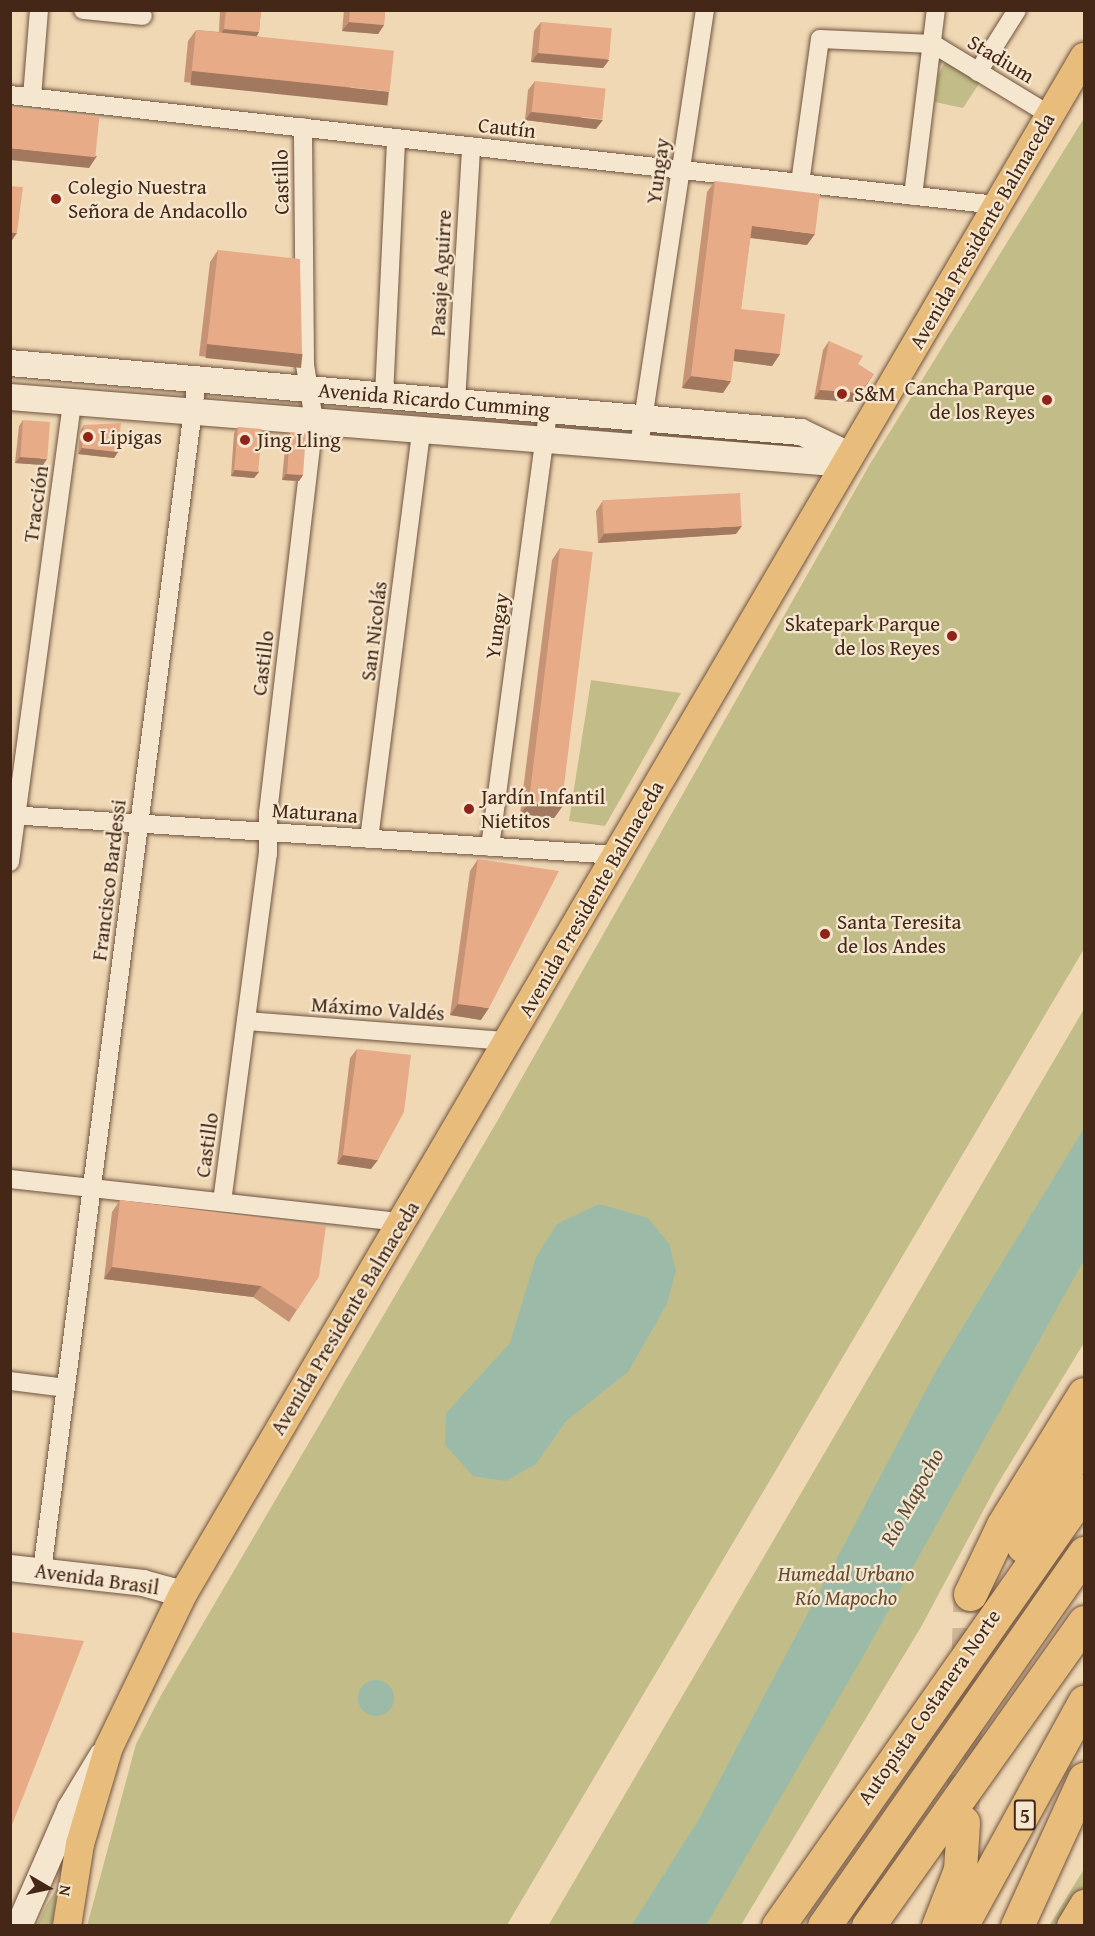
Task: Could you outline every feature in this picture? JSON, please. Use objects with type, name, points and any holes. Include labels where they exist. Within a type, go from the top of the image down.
[{"type":"highway","points":[[970,1594],[1003,1525],[1084,1394]]},
{"type":"highway","points":[[972,1644],[1084,1437]]},
{"type":"highway","name":"Autopista Costanera Norte","points":[[778,1926],[972,1644],[1084,1491]]},
{"type":"highway","name":"Autopista Costanera Norte","points":[[824,1926],[1084,1553]]},
{"type":"highway","points":[[868,1926],[1084,1622]]},
{"type":"highway","name":"5","points":[[961,1926],[1084,1702]]},
{"type":"highway","points":[[1019,1926],[1084,1779]]},
{"type":"highway","points":[[1019,1926],[1084,1822]]},
{"type":"highway","points":[[916,1926],[946,1878],[962,1826],[960,1870],[938,1926]]},
{"type":"main road","name":"Avenida Presidente Balmaceda","points":[[19,1926],[70,1809],[109,1747],[183,1594],[1084,57]]},
{"type":"main road","name":"Avenida Ricardo Cumming","points":[[10,363],[801,432],[849,460]]},
{"type":"main road","name":"Avenida Ricardo Cumming","points":[[10,397],[849,460]]},
{"type":"main road","name":"Avenida Brasil","points":[[10,1568],[142,1583],[183,1594]]},
{"type":"main road","name":"Avenida Presidente Balmaceda","points":[[67,1926],[80,1845],[109,1747]]},
{"type":"main road","points":[[1071,1926],[1084,1904]]},
{"type":"street","points":[[32,97],[39,10]]},
{"type":"street","points":[[83,10],[143,16]]},
{"type":"street","name":"Yungay","points":[[639,446],[705,10]]},
{"type":"street","points":[[913,196],[936,10]]},
{"type":"street","points":[[978,72],[1017,10]]},
{"type":"street","name":"Stadium","points":[[800,183],[820,39],[933,44],[1050,115]]},
{"type":"street","name":"Cautín","points":[[10,95],[998,205]]},
{"type":"street","name":"Castillo","points":[[222,1202],[246,1021],[314,420],[306,389],[303,128]]},
{"type":"street","points":[[384,396],[396,138]]},
{"type":"street","name":"Pasaje Aguirre","points":[[456,402],[471,146]]},
{"type":"street","name":"Francisco Bardessi","points":[[42,1571],[197,379]]},
{"type":"street","name":"Tracción","points":[[10,862],[13,816],[72,402]]},
{"type":"street","name":"Yungay","points":[[490,847],[548,410]]},
{"type":"street","name":"San Nicolás","points":[[369,839],[422,428]]},
{"type":"street","name":"Maturana","points":[[13,816],[617,855]]},
{"type":"street","name":"Máximo Valdés","points":[[246,1021],[508,1041]]},
{"type":"street","points":[[10,1179],[401,1222]]},
{"type":"street","points":[[10,1382],[66,1388]]},
{"type":"green space","points":[[948,57],[982,79],[963,108],[935,102],[938,75]]},
{"type":"green space","points":[[1084,118],[1084,949],[507,1925],[87,1926],[136,1744],[160,1697],[499,1118],[870,464]]},
{"type":"green space","points":[[591,680],[681,693],[605,826],[569,821]]},
{"type":"green space","name":"Humedal Urbano Río Mapocho","points":[[1084,1009],[1084,1343],[997,1485],[921,1627],[741,1925],[548,1926]]},
{"type":"green space","points":[[1084,1869],[1084,1889],[1062,1925],[1049,1926]]},
{"type":"green space","points":[[58,1887],[52,1925],[37,1925],[47,1904]]},
{"type":"water","name":"Río Mapocho","points":[[1084,1128],[1084,1260],[861,1660],[706,1925],[632,1925],[699,1819],[936,1371]]},
{"type":"water","points":[[599,1204],[648,1218],[669,1244],[676,1270],[667,1304],[628,1372],[566,1421],[536,1464],[506,1481],[473,1476],[445,1445],[446,1413],[510,1343],[536,1257],[557,1224]]},
{"type":"water","points":[[376,1680],[388,1686],[394,1698],[388,1710],[376,1716],[364,1710],[358,1698],[364,1686]]},
{"type":"building","points":[[226,10],[261,10],[259,32],[224,29]]},
{"type":"building","points":[[350,10],[385,10],[384,25],[349,22]]},
{"type":"building","points":[[541,22],[612,28],[609,59],[538,53]]},
{"type":"building","points":[[196,30],[394,51],[390,92],[192,71]]},
{"type":"building","points":[[535,81],[606,88],[602,119],[532,112]]},
{"type":"building","points":[[10,107],[100,116],[95,157],[10,148]]},
{"type":"building","points":[[715,181],[820,194],[815,234],[752,226],[741,309],[785,314],[780,354],[735,349],[731,381],[691,376]]},
{"type":"building","points":[[10,186],[23,187],[17,233],[10,232]]},
{"type":"building","points":[[218,250],[300,259],[302,354],[207,344]]},
{"type":"building","points":[[829,341],[863,356],[858,364],[874,374],[860,393],[820,390]]},
{"type":"building","points":[[23,420],[50,422],[47,459],[20,457]]},
{"type":"building","points":[[121,423],[118,452],[82,448],[84,425]]},
{"type":"building","points":[[238,427],[262,429],[258,472],[234,470]]},
{"type":"building","points":[[290,432],[306,433],[303,475],[287,474]]},
{"type":"building","points":[[740,493],[742,526],[604,533],[602,500]]},
{"type":"building","points":[[560,548],[593,552],[561,807],[529,803]]},
{"type":"building","points":[[478,859],[559,871],[489,1008],[458,1004]]},
{"type":"building","points":[[357,1049],[411,1055],[404,1112],[378,1160],[343,1155]]},
{"type":"building","points":[[120,1200],[326,1226],[319,1276],[297,1310],[261,1286],[112,1267]]},
{"type":"building","points":[[10,1632],[84,1641],[10,1830]]},
{"type":"tunnel","points":[[963,1808],[970,1594]]},
{"type":"place","name":"Colegio Nuestra Señora de Andacollo","points":[[56,199]]},
{"type":"place","name":"S&M","points":[[842,394]]},
{"type":"place","name":"Cancha Parque de los Reyes","points":[[1047,400]]},
{"type":"place","name":"Lipigas","points":[[88,437]]},
{"type":"place","name":"Jing Lling","points":[[245,440]]},
{"type":"place","name":"Skatepark Parque de los Reyes","points":[[952,636]]},
{"type":"place","name":"Jardín Infantil Nietitos","points":[[469,809]]},
{"type":"place","name":"Santa Teresita de los Andes","points":[[825,934]]}]
